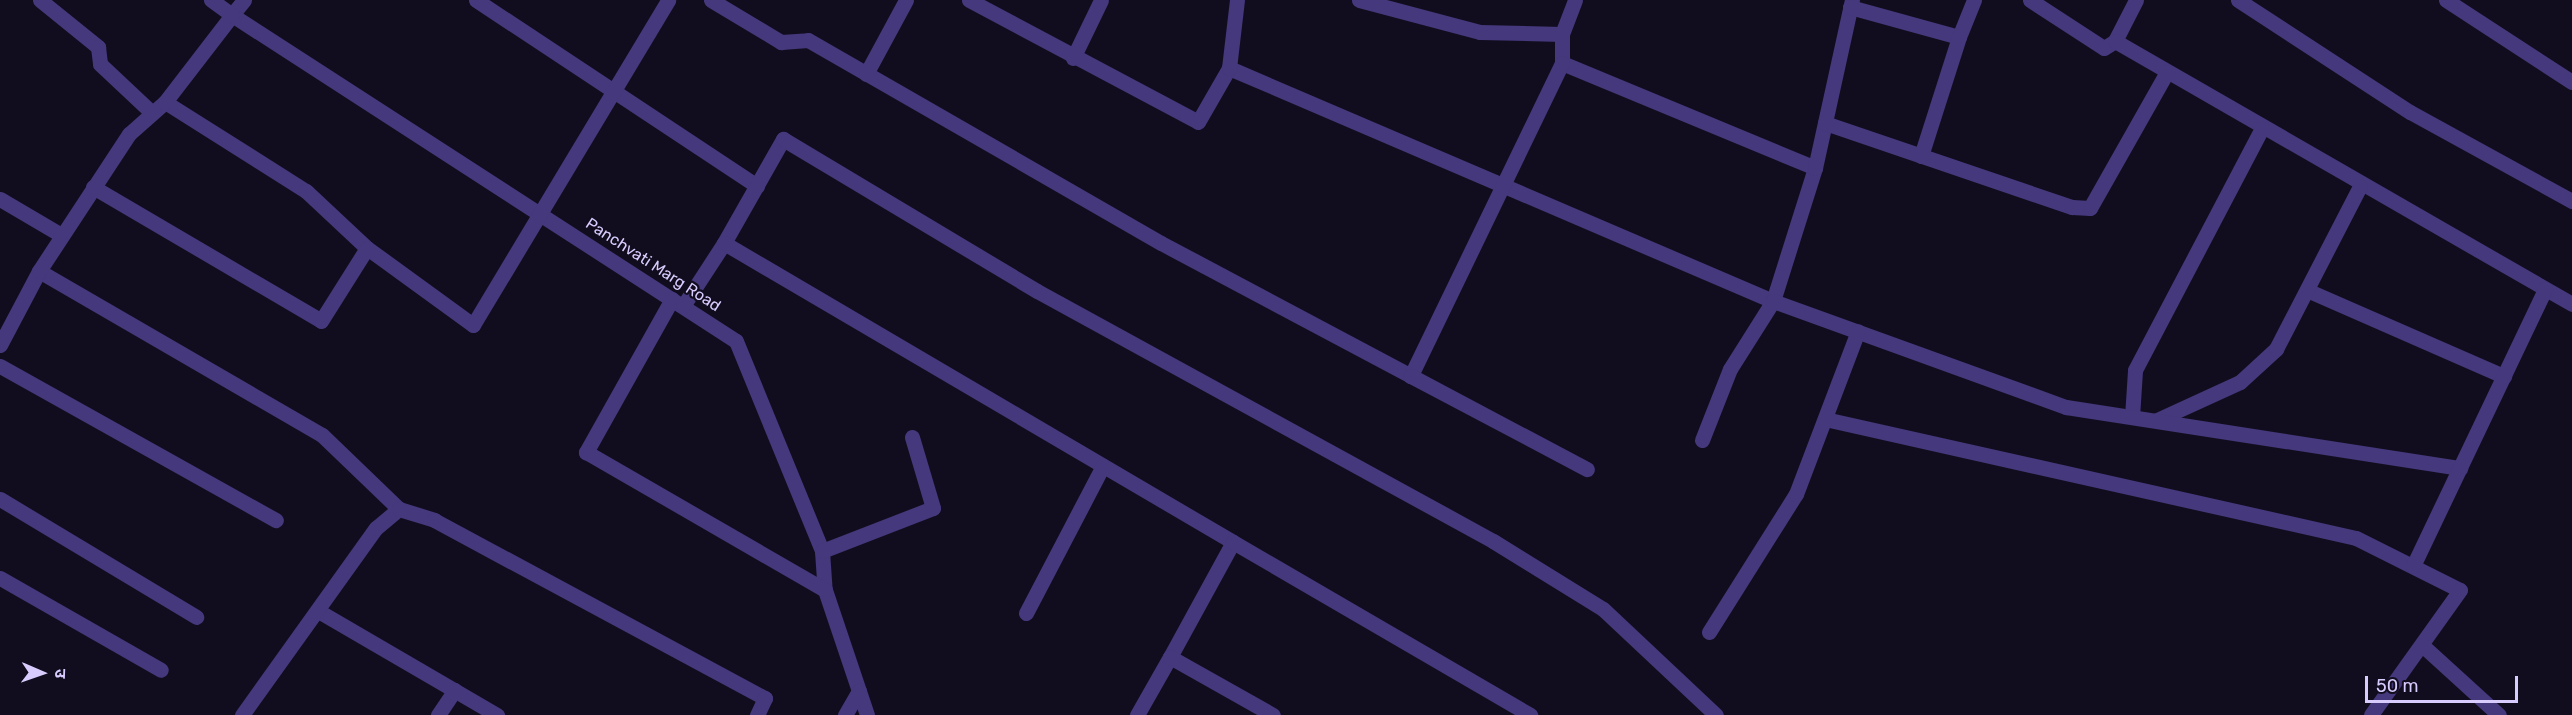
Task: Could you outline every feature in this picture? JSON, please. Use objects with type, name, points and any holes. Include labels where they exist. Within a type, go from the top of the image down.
[{"type":"street","points":[[40,0],[98,47],[100,64],[150,111]]},
{"type":"street","name":"Panchvati Marg Road","points":[[211,0],[736,340],[822,551],[825,590],[867,715]]},
{"type":"street","points":[[0,345],[39,271],[93,187],[150,111],[165,102],[244,0]]},
{"type":"street","points":[[476,0],[757,186]]},
{"type":"street","points":[[165,102],[306,191],[367,248],[473,325],[537,212],[668,0]]},
{"type":"street","points":[[711,0],[781,42],[808,40],[1161,243],[1587,469]]},
{"type":"street","points":[[866,74],[906,0]]},
{"type":"street","points":[[969,0],[1073,58],[1198,122],[1229,68],[1237,0]]},
{"type":"street","points":[[1073,58],[1101,0]]},
{"type":"street","points":[[1359,0],[1480,32],[1562,34]]},
{"type":"street","points":[[1411,376],[1437,331],[1501,183],[1562,63],[1562,34],[1575,0]]},
{"type":"street","points":[[1921,156],[1959,37],[1974,0]]},
{"type":"street","points":[[2030,0],[2104,48],[2115,41],[2136,0]]},
{"type":"street","points":[[2238,0],[2410,112],[2572,201]]},
{"type":"street","points":[[2446,0],[2572,82]]},
{"type":"street","points":[[1702,440],[1730,369],[1773,301],[1815,168],[1851,4],[1959,37]]},
{"type":"street","points":[[2115,41],[2360,186],[2572,304]]},
{"type":"street","points":[[1562,63],[1815,168]]},
{"type":"street","points":[[1229,68],[1773,301],[2066,407],[2460,468]]},
{"type":"street","points":[[1825,123],[2072,207],[2090,208],[2167,72]]},
{"type":"street","points":[[2132,417],[2135,370],[2262,128]]},
{"type":"street","points":[[825,590],[586,452],[678,302],[724,243],[783,139],[1037,291],[1493,542],[1603,609],[1712,714]]},
{"type":"street","points":[[2156,421],[2240,382],[2276,348],[2309,291],[2360,186]]},
{"type":"street","points":[[93,187],[321,321],[367,248]]},
{"type":"street","points":[[0,199],[61,236]]},
{"type":"street","points":[[724,243],[1530,715]]},
{"type":"street","points":[[39,271],[322,435],[399,509],[434,520],[765,698],[758,715]]},
{"type":"street","points":[[2413,566],[2546,289]]},
{"type":"street","points":[[2309,291],[2504,376]]},
{"type":"street","points":[[1709,632],[1796,494],[1858,332]]},
{"type":"street","points":[[0,366],[276,520]]},
{"type":"street","points":[[1825,419],[2356,538],[2460,590],[2371,715]]},
{"type":"street","points":[[822,551],[933,508],[912,436]]},
{"type":"street","points":[[1026,614],[1103,466]]},
{"type":"street","points":[[0,499],[196,617]]},
{"type":"street","points":[[242,715],[320,612],[376,528],[399,509]]},
{"type":"street","points":[[1137,715],[1233,542]]},
{"type":"street","points":[[0,578],[161,670]]},
{"type":"street","points":[[320,612],[497,715]]},
{"type":"street","points":[[2422,645],[2499,715]]},
{"type":"street","points":[[1170,657],[1273,715]]},
{"type":"street","points":[[438,715],[455,690]]},
{"type":"street","points":[[845,715],[859,691]]}]
